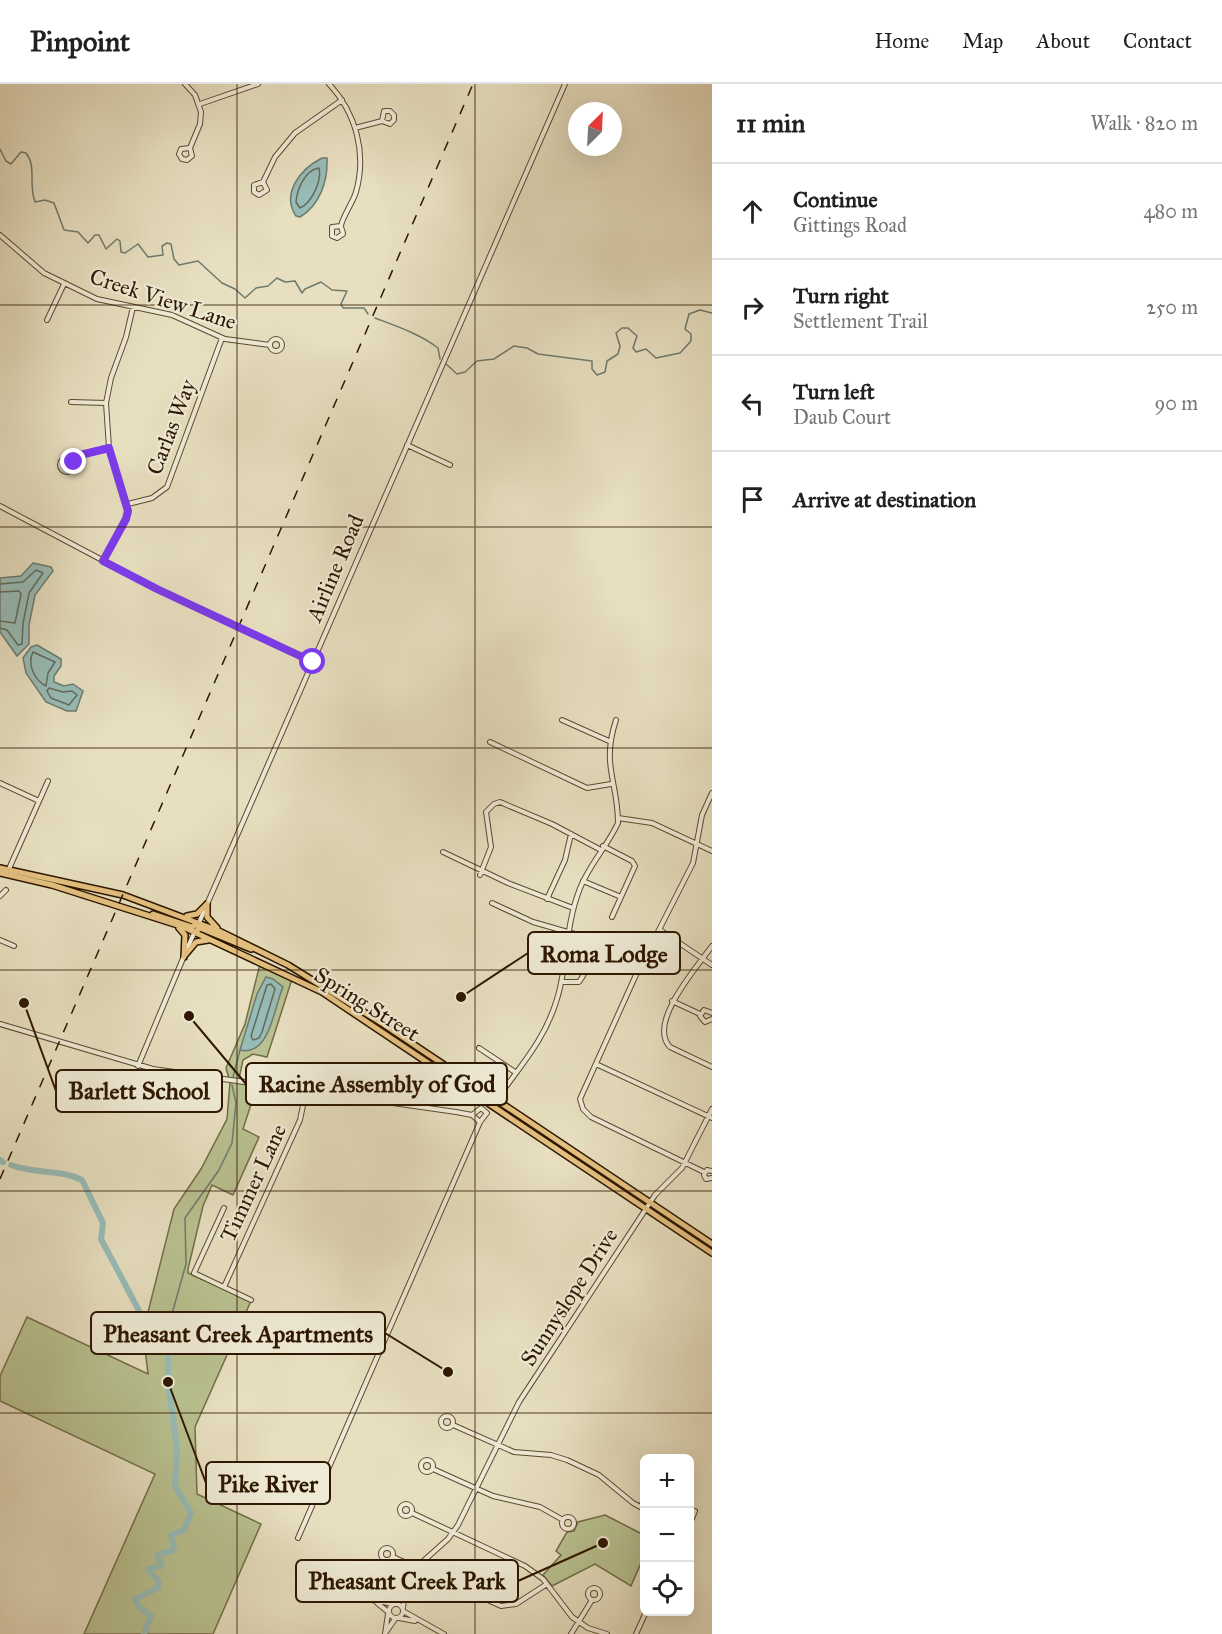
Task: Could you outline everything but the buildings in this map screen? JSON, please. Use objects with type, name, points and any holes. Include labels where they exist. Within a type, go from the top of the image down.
[{"type":"main road","name":"Spring Street","points":[[0,868],[195,932],[321,992],[651,1202],[712,1244]]},
{"type":"main road","name":"Spring Street","points":[[0,873],[8,872],[105,891],[178,915],[276,958],[336,993],[495,1102],[646,1210],[712,1253]]},
{"type":"main road","points":[[178,915],[193,915],[207,904]]},
{"type":"main road","points":[[207,904],[208,920],[229,936]]},
{"type":"main road","points":[[136,911],[158,915],[192,927],[198,923]]},
{"type":"main road","points":[[166,921],[182,930],[185,935],[184,957]]},
{"type":"main road","points":[[195,932],[200,928],[276,958]]},
{"type":"main road","points":[[184,957],[199,940],[216,942]]},
{"type":"main road","points":[[688,1238],[693,1231]]},
{"type":"street","points":[[185,84],[200,104],[200,124],[190,148]]},
{"type":"street","points":[[200,104],[258,84]]},
{"type":"street","points":[[329,84],[342,100],[355,128],[360,158],[359,180],[353,202],[341,226]]},
{"type":"street","name":"Airline Road","points":[[138,1066],[198,923],[565,84]]},
{"type":"street","points":[[263,182],[275,157],[291,137],[342,100]]},
{"type":"street","points":[[355,128],[382,121]]},
{"type":"street","name":"Creek View Lane","points":[[0,235],[48,276],[98,299],[172,315],[222,338],[270,345]]},
{"type":"street","points":[[47,320],[64,284]]},
{"type":"street","points":[[103,561],[126,519],[128,504],[109,448],[106,403],[111,378],[126,338],[133,307]]},
{"type":"street","name":"Carlas Way","points":[[128,504],[152,498],[167,487],[222,338]]},
{"type":"street","points":[[71,402],[106,403]]},
{"type":"street","points":[[407,445],[450,465]]},
{"type":"street","points":[[72,460],[76,456],[109,448]]},
{"type":"street","points":[[0,506],[157,589],[313,662]]},
{"type":"street","points":[[562,720],[609,741]]},
{"type":"street","points":[[495,1102],[515,1072],[531,1056],[542,1039],[561,982],[567,933],[573,908],[583,881],[613,832],[618,818],[611,784],[609,741],[616,720]]},
{"type":"street","points":[[490,742],[587,788],[611,784]]},
{"type":"street","points":[[8,872],[48,781]]},
{"type":"street","points":[[0,783],[39,801]]},
{"type":"street","points":[[712,793],[702,815],[693,863],[635,977],[583,1088],[580,1103],[591,1117],[686,1161],[704,1172],[712,1171]]},
{"type":"street","points":[[481,873],[491,847],[485,817],[494,804],[505,803],[632,861],[636,866],[612,917]]},
{"type":"street","points":[[618,818],[652,823],[712,851]]},
{"type":"street","points":[[547,899],[565,860],[571,834]]},
{"type":"street","points":[[443,852],[481,873],[573,908]]},
{"type":"street","points":[[583,881],[621,897]]},
{"type":"street","points":[[0,896],[6,890]]},
{"type":"street","points":[[492,903],[534,922],[592,939],[594,943],[579,982],[561,982]]},
{"type":"street","points":[[660,930],[712,965]]},
{"type":"street","points":[[0,940],[14,946]]},
{"type":"street","points":[[712,946],[672,1001],[664,1033],[665,1040],[673,1049],[712,1067]]},
{"type":"street","points":[[672,1001],[700,1014]]},
{"type":"street","points":[[700,1014],[706,1010],[712,1013]]},
{"type":"street","points":[[700,1014],[701,1020],[705,1022],[712,1019]]},
{"type":"street","points":[[0,1024],[138,1066],[472,1115],[480,1122]]},
{"type":"street","points":[[479,1048],[515,1072]]},
{"type":"street","points":[[596,1064],[710,1118]]},
{"type":"street","name":"Timmer Lane","points":[[224,1287],[300,1120],[306,1091]]},
{"type":"street","points":[[298,1538],[480,1122],[488,1113],[481,1108],[472,1115]]},
{"type":"street","name":"Sunnyslope Drive","points":[[405,1591],[417,1568],[454,1532],[519,1402],[651,1202],[686,1161],[710,1118],[712,1109]]},
{"type":"street","points":[[704,1172],[706,1179],[712,1178]]},
{"type":"street","points":[[224,1208],[194,1274],[251,1300]]},
{"type":"street","points":[[453,1425],[519,1454],[551,1455],[567,1460],[598,1475],[640,1506]]},
{"type":"street","points":[[433,1469],[501,1498],[540,1507],[562,1520]]},
{"type":"street","points":[[412,1513],[525,1566],[547,1584],[563,1608],[578,1623],[607,1634]]},
{"type":"street","points":[[393,1557],[501,1606],[516,1604],[547,1584]]},
{"type":"street","points":[[334,1583],[372,1600],[397,1618],[421,1623]]},
{"type":"street","points":[[386,1633],[388,1612],[405,1591]]},
{"type":"street","points":[[386,1633],[403,1610],[405,1591]]},
{"type":"street","points":[[372,1600],[394,1604],[421,1623],[444,1634]]},
{"type":"street","points":[[571,1634],[592,1600]]},
{"type":"street","points":[[636,1634],[644,1616]]},
{"type":"green space","points":[[260,964],[292,979],[267,1057],[253,1054],[243,1060],[238,1083],[257,1086],[243,1129],[259,1137],[233,1195],[212,1185],[203,1206],[188,1273],[251,1301],[195,1427],[197,1494],[261,1524],[213,1634],[84,1634],[155,1474],[0,1401],[0,1376],[27,1317],[148,1374],[143,1332],[174,1209],[201,1169],[227,1119],[230,1082],[226,1068],[245,1024]]},
{"type":"green space","points":[[605,1515],[640,1533],[640,1565],[631,1586],[595,1564],[552,1586],[543,1575],[561,1555],[556,1551],[567,1532],[574,1531],[578,1522]]},
{"type":"water","points":[[322,158],[327,158],[327,167],[318,199],[307,212],[300,217],[296,216],[291,199],[295,183],[300,175]]},
{"type":"water","points":[[33,563],[51,567],[53,571],[35,595],[29,625],[29,644],[17,656],[0,632],[0,578],[21,576]]},
{"type":"water","points":[[37,645],[61,659],[61,666],[54,676],[54,682],[64,686],[73,684],[83,691],[76,711],[67,711],[46,702],[26,673],[23,658],[31,647]]},
{"type":"water","points":[[266,977],[273,979],[283,987],[273,1018],[258,1046],[250,1050],[240,1050],[257,994]]},
{"type":"waterway","points":[[0,149],[6,161],[11,164],[21,152],[26,153],[31,164],[35,202],[45,200],[54,203],[64,230],[78,232],[88,243],[95,235],[99,235],[106,249],[117,239],[120,241],[121,252],[125,253],[138,244],[148,257],[163,255],[162,246],[167,243],[171,244],[174,259],[179,265],[198,261],[222,283],[235,289],[245,298],[256,288],[268,286],[277,278],[285,282],[295,281],[302,293],[305,289],[321,282],[332,290],[347,291],[341,304],[343,308],[364,308],[368,314]]},
{"type":"waterway","points":[[446,364],[457,374],[465,372],[477,361],[494,359],[514,346],[527,348],[538,354],[592,361],[592,369],[597,375],[605,372],[607,361],[618,354],[620,346],[616,333],[622,328],[628,328],[637,336],[633,348],[636,352],[646,349],[656,358],[680,353],[691,341],[691,334],[685,329],[689,314],[700,310],[712,313]]},
{"type":"waterway","points":[[375,318],[431,343],[438,348],[440,359]]},
{"type":"waterway","points":[[233,1077],[240,1050]]},
{"type":"waterway","points":[[168,1328],[186,1264],[185,1218],[219,1170],[232,1143],[236,1103],[232,1085]]},
{"type":"waterway","points":[[11,1165],[29,1170],[65,1174],[82,1180],[103,1223],[101,1239],[145,1322],[168,1328],[168,1382],[177,1449],[175,1486],[191,1513],[184,1530],[171,1535],[174,1550],[157,1555],[162,1566],[148,1569],[159,1582],[158,1588],[135,1599],[139,1607],[151,1616],[144,1634]]},
{"type":"railway","points":[[0,1179],[473,84]]},
{"type":"place","name":"Roma Lodge","points":[[461,997]]},
{"type":"place","name":"Barlett School","points":[[24,1003]]},
{"type":"place","name":"Racine Assembly of God","points":[[189,1016]]},
{"type":"place","name":"Pheasant Creek Apartments","points":[[448,1372]]},
{"type":"place","name":"Pike River","points":[[168,1382]]},
{"type":"place","name":"Pheasant Creek Park","points":[[603,1543]]},
{"type":"route","points":[[74,462],[72,460],[76,456],[109,448],[128,504],[126,519],[103,561],[157,589],[313,662]]}]
